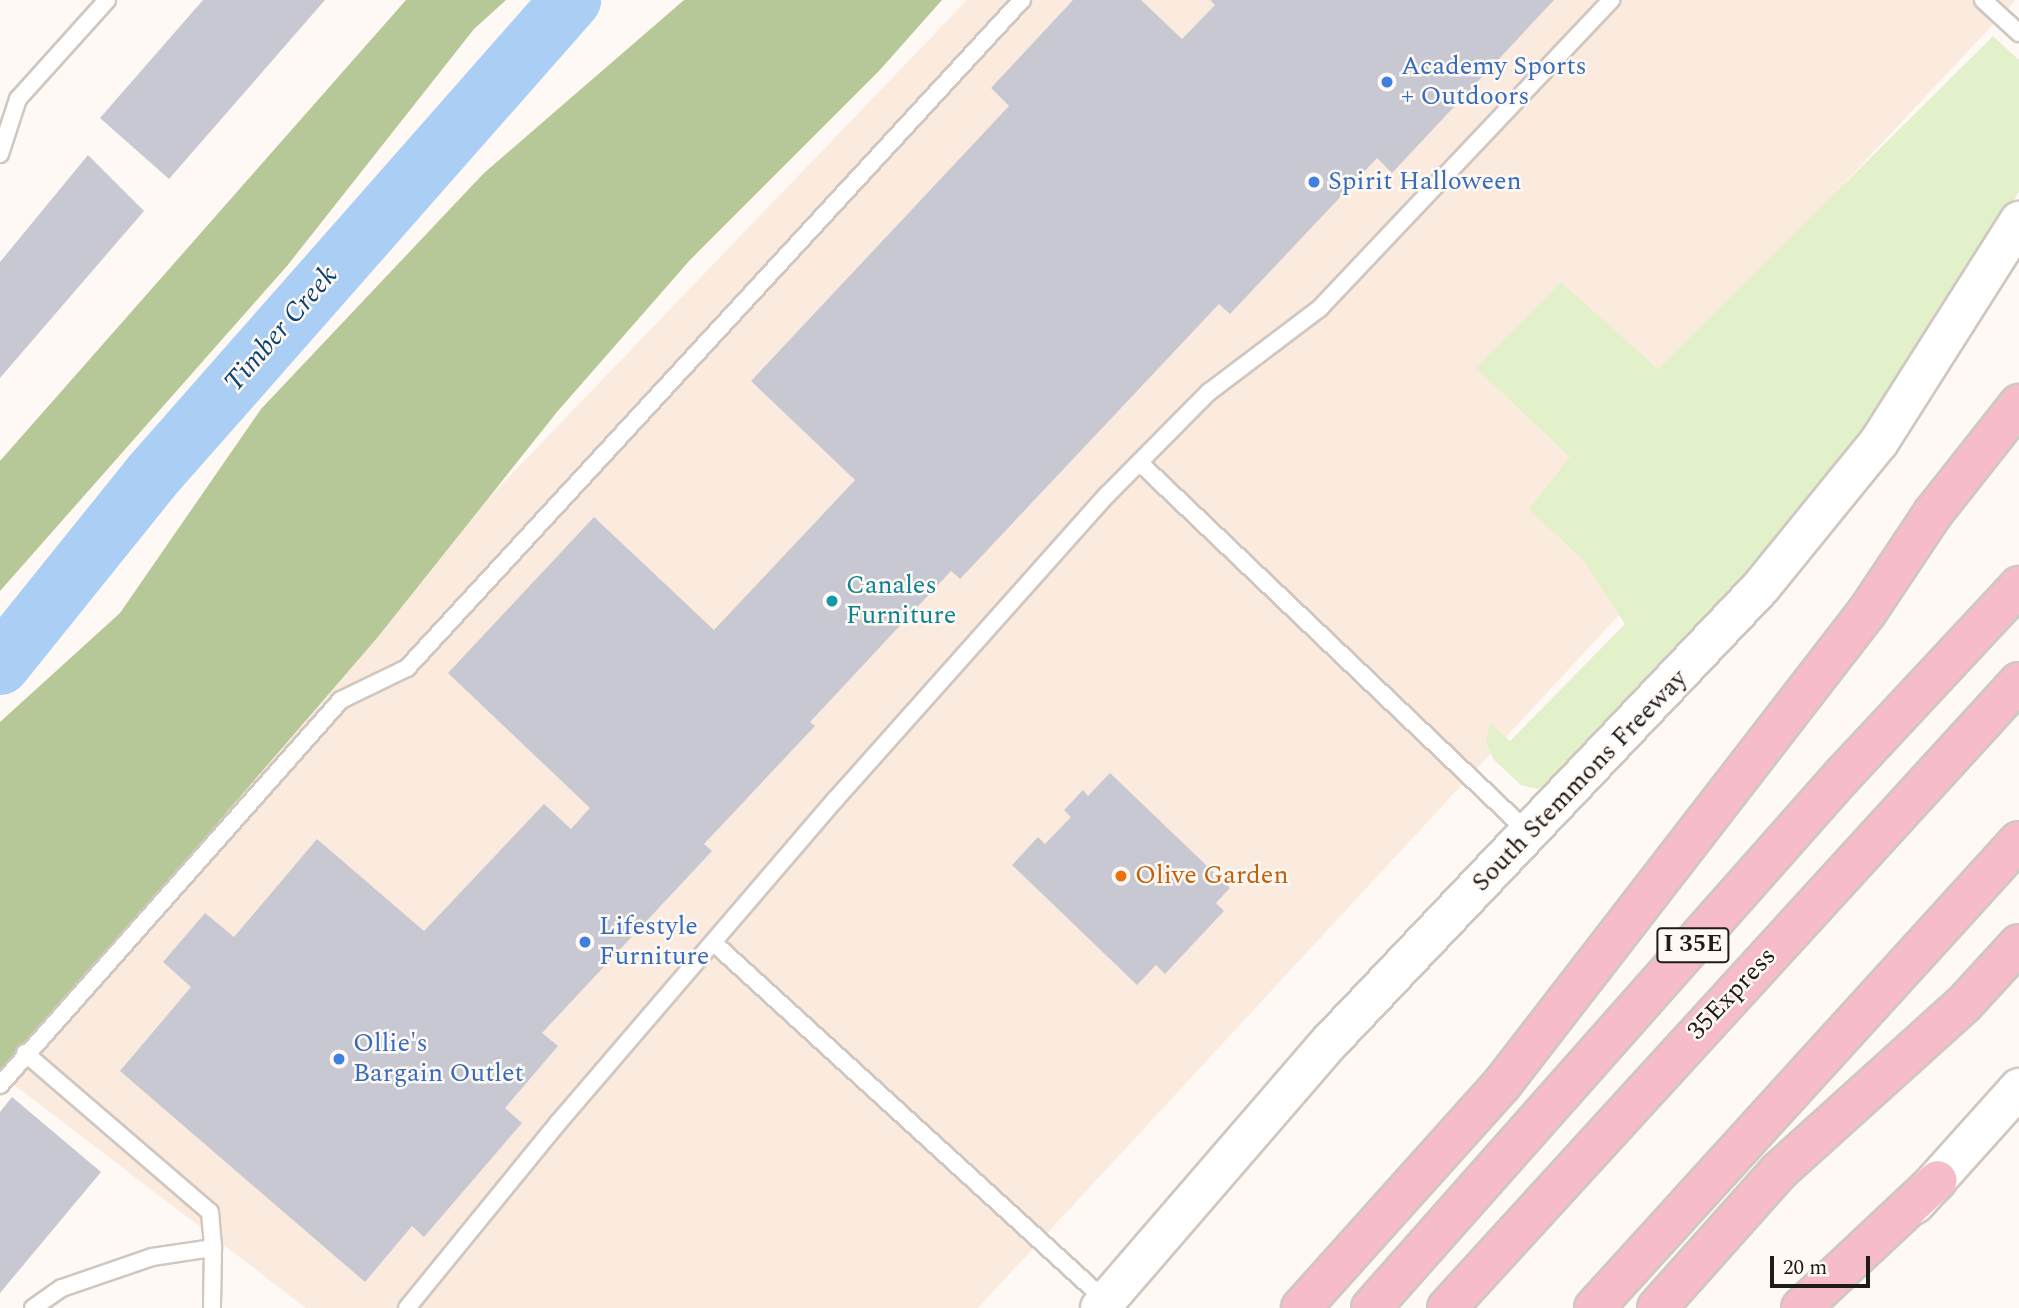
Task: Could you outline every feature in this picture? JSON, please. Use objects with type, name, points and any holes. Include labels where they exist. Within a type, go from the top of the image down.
[{"type":"highway","points":[[1987,446],[2019,385]]},
{"type":"highway","points":[[1301,1308],[1502,1083],[1867,612],[1933,513],[2019,404]]},
{"type":"highway","name":"I 35E","points":[[1371,1308],[1842,776],[2019,586]]},
{"type":"highway","name":"35Express","points":[[1447,1308],[1524,1225],[1588,1149],[2019,682]]},
{"type":"highway","points":[[1594,1308],[2019,841]]},
{"type":"highway","points":[[1657,1308],[1779,1171],[1964,1004],[2019,944]]},
{"type":"highway","points":[[1801,1308],[1938,1180]]},
{"type":"highway","points":[[1480,1308],[1524,1225]]},
{"type":"main road","name":"South Stemmons Freeway","points":[[1103,1304],[1327,1045],[1753,597],[1879,442],[2019,221]]},
{"type":"main road","points":[[1818,1308],[1938,1180],[2019,1088]]},
{"type":"lane","points":[[0,153],[18,99],[107,0]]},
{"type":"lane","points":[[0,1085],[25,1053],[341,700],[407,668],[1022,0]]},
{"type":"lane","points":[[407,1308],[835,800],[1140,463],[1209,392],[1320,308],[1611,0]]},
{"type":"lane","points":[[1986,1],[2019,33]]},
{"type":"lane","points":[[1140,463],[1530,834]]},
{"type":"lane","points":[[714,943],[1103,1304]]},
{"type":"lane","points":[[25,1053],[210,1212],[213,1248],[212,1308]]},
{"type":"lane","points":[[33,1308],[62,1288],[152,1257],[213,1248]]},
{"type":"shaded area","points":[[967,0],[2016,0],[1573,473],[1668,562],[978,1308],[306,1308],[0,1074],[0,1065],[478,509]]},
{"type":"green space","points":[[406,0],[506,0],[474,29],[287,266],[0,591],[0,461]]},
{"type":"green space","points":[[684,0],[942,0],[879,71],[690,260],[557,412],[377,638],[0,1075],[0,722],[120,613],[261,409],[484,173]]},
{"type":"green space","points":[[1993,36],[2019,60],[2019,192],[1897,385],[1783,539],[1554,778],[1538,789],[1521,785],[1494,760],[1486,743],[1490,723],[1510,741],[1625,624],[1584,561],[1529,509],[1570,457],[1476,368],[1561,282],[1658,369]]},
{"type":"building","points":[[203,0],[325,0],[169,179],[100,118]]},
{"type":"building","points":[[1073,0],[1141,0],[1182,39],[1215,5],[1210,0],[1554,0],[1392,173],[1377,158],[1230,314],[1219,304],[960,579],[951,571],[810,722],[815,726],[704,844],[712,851],[542,1033],[558,1046],[505,1108],[522,1123],[424,1237],[412,1226],[365,1282],[120,1071],[191,987],[163,962],[205,913],[234,937],[317,839],[424,931],[544,804],[571,829],[590,808],[448,673],[594,517],[714,630],[855,480],[751,381],[1009,106],[991,88]]},
{"type":"building","points":[[88,155],[144,211],[0,378],[0,262]]},
{"type":"building","name":"Olive Garden","points":[[1110,773],[1230,888],[1216,903],[1224,911],[1165,974],[1156,965],[1137,985],[1012,865],[1038,837],[1045,844],[1071,817],[1064,810],[1083,790],[1088,796]]},
{"type":"building","points":[[12,1097],[101,1172],[0,1293],[0,1112]]},
{"type":"waterway","name":"Timber Creek","points":[[0,665],[151,477],[571,0]]},
{"type":"place","name":"Academy Sports + Outdoors","points":[[1387,82]]},
{"type":"place","name":"Spirit Halloween","points":[[1314,182]]},
{"type":"place","name":"Canales Furniture","points":[[832,601]]},
{"type":"place","name":"Olive Garden","points":[[1121,876]]},
{"type":"place","name":"Lifestyle Furniture","points":[[585,942]]},
{"type":"place","name":"Ollie's Bargain Outlet","points":[[339,1059]]}]
